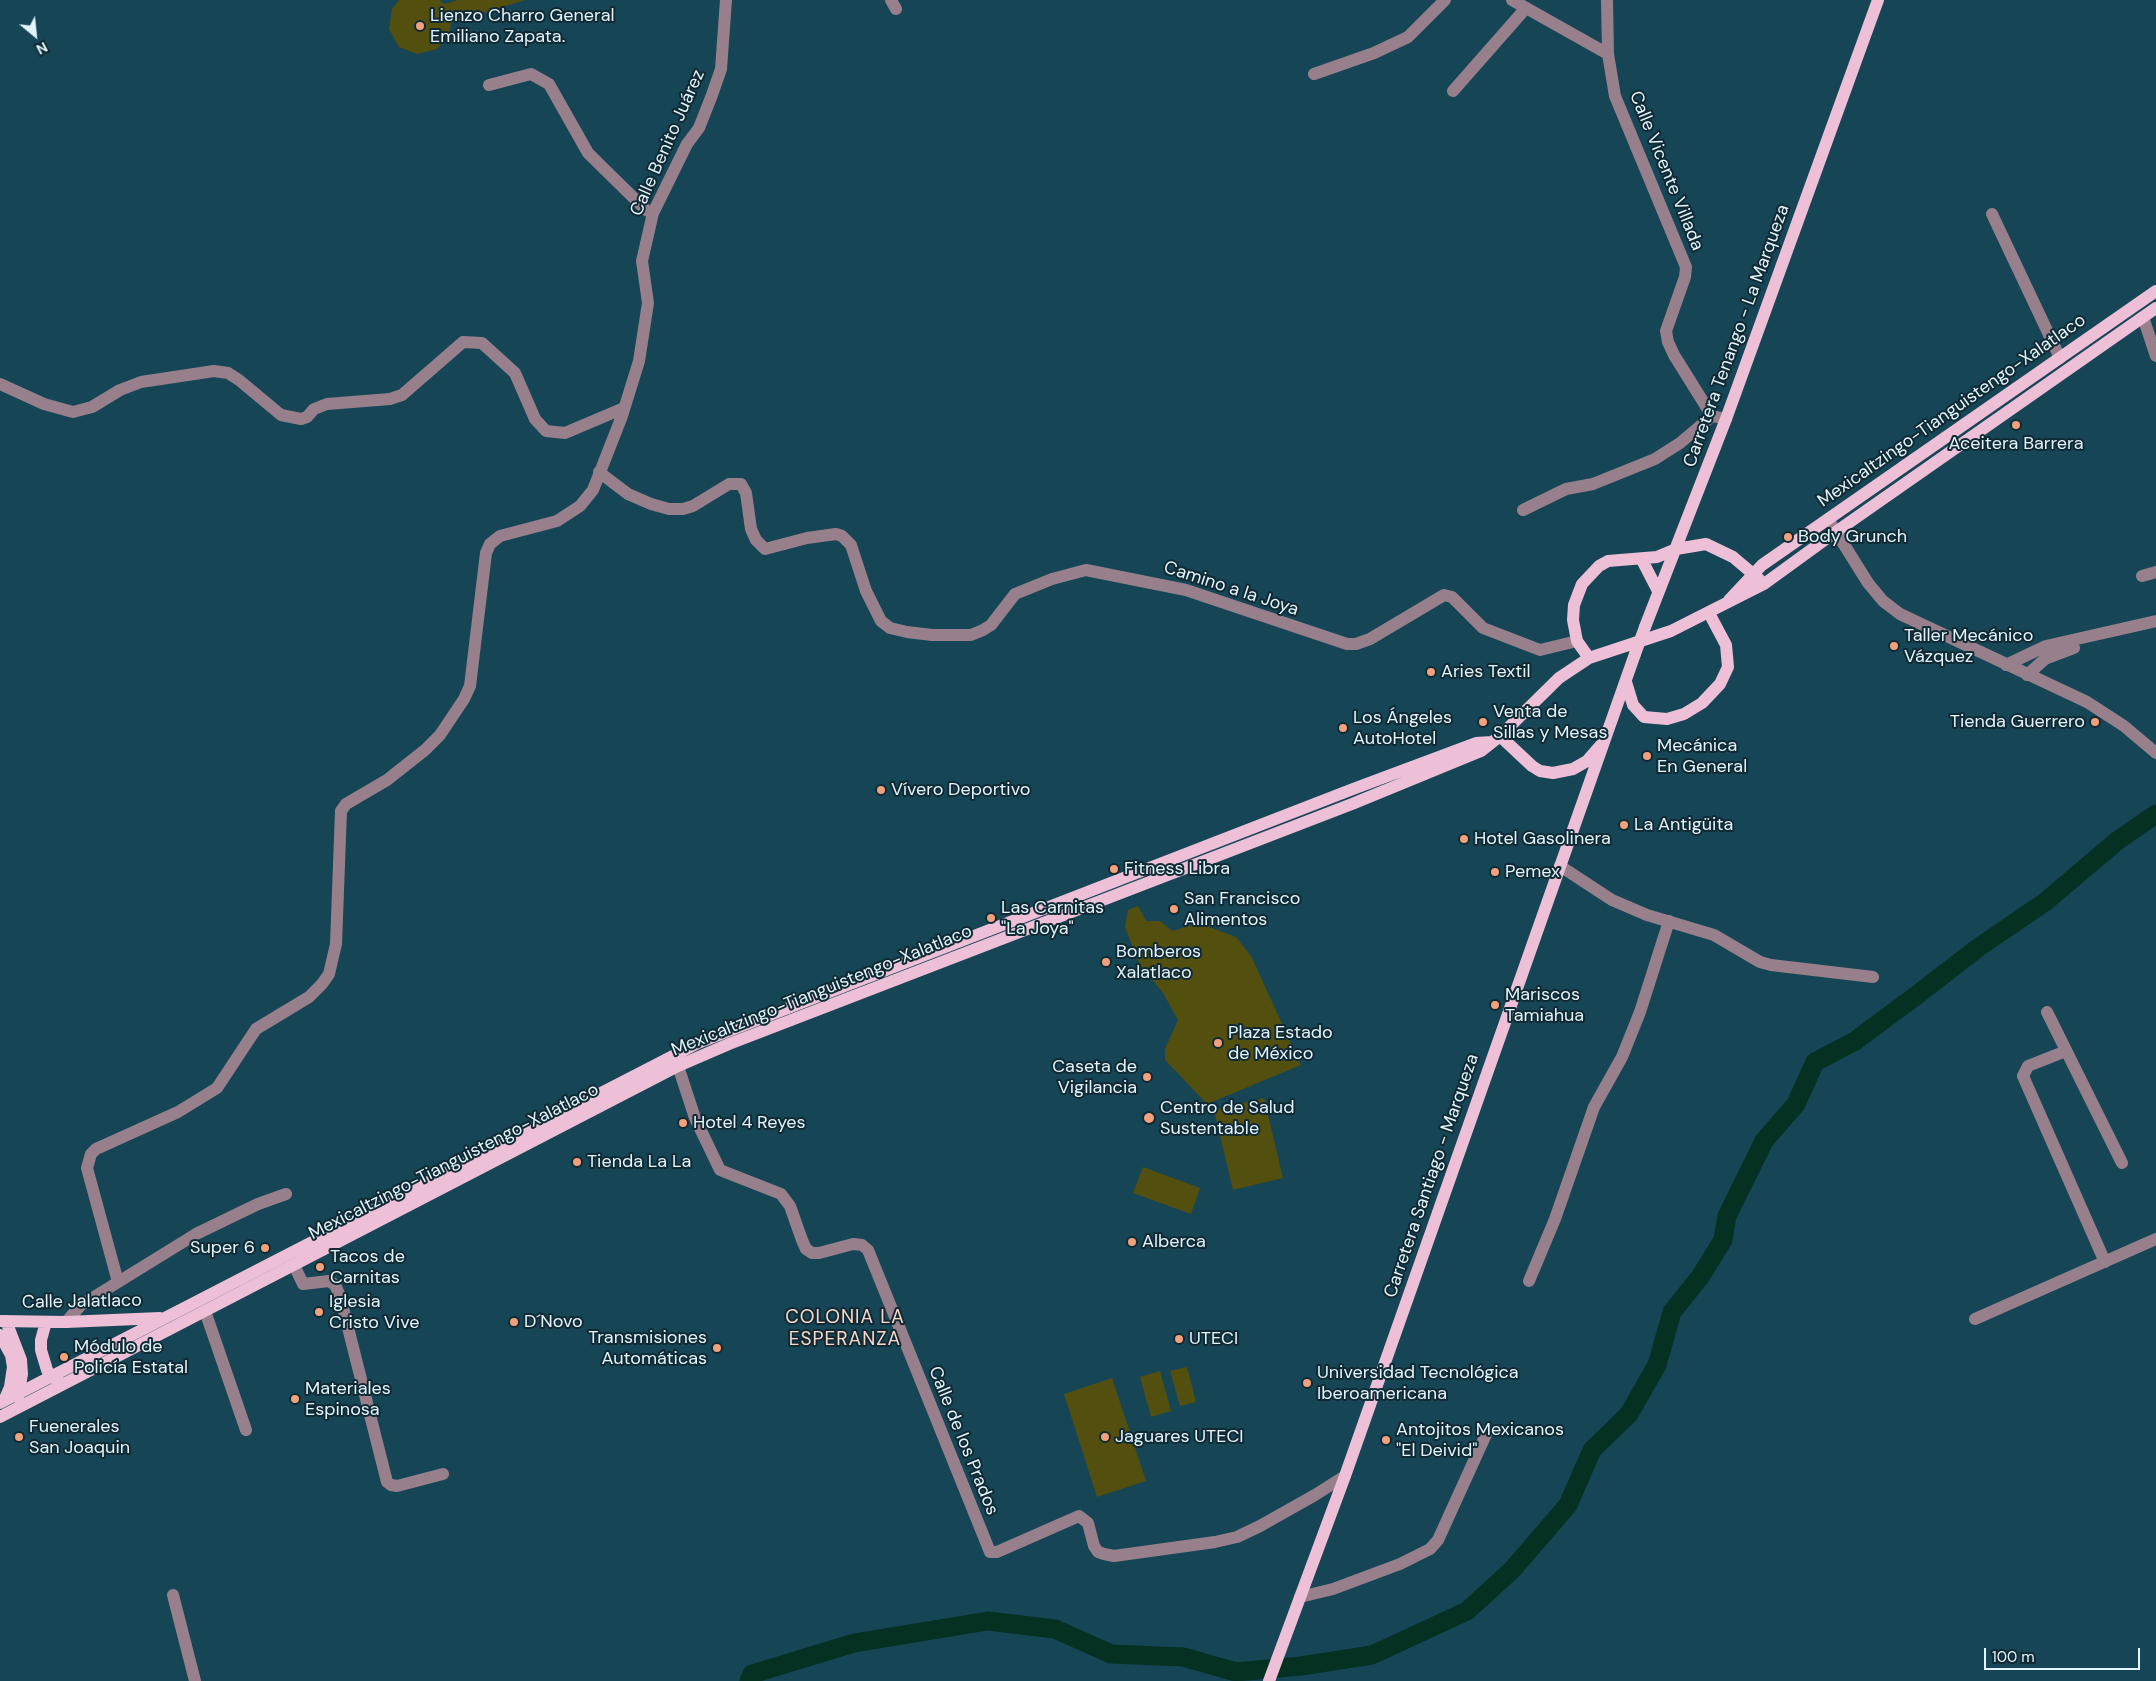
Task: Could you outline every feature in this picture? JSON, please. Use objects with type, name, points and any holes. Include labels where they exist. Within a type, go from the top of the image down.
[{"type":"main road","name":"Carretera Tenango - La Marqueza","points":[[1626,682],[1658,591],[1726,419],[1878,0]]},
{"type":"main road","name":"Mexicaltzingo-Tianguistengo-Xalatlaco","points":[[1727,603],[1753,573],[2156,292]]},
{"type":"main road","name":"Mexicaltzingo-Tianguistengo-Xalatlaco","points":[[6,1405],[70,1381],[678,1066],[729,1044],[1352,804],[1481,751],[1496,739],[1558,678],[1589,658],[1653,638],[1709,613],[1764,584],[2156,308]]},
{"type":"main road","points":[[1589,658],[1577,641],[1573,620],[1574,605],[1582,584],[1600,566],[1608,561],[1642,560],[1657,557],[1676,549],[1706,544],[1733,557],[1764,584]]},
{"type":"main road","points":[[1642,560],[1658,591]]},
{"type":"main road","points":[[1626,682],[1633,705],[1644,717],[1667,719],[1684,714],[1702,703],[1720,684],[1728,666],[1726,645],[1709,613]]},
{"type":"main road","name":"Carretera Santiago - Marqueza","points":[[1268,1681],[1345,1476],[1626,682]]},
{"type":"main road","name":"Mexicaltzingo-Tianguistengo-Xalatlaco","points":[[0,1416],[6,1405],[19,1393],[698,1043],[1353,789],[1476,743],[1496,739]]},
{"type":"main road","points":[[1496,739],[1540,771],[1553,773],[1573,769],[1586,761],[1605,741]]},
{"type":"main road","name":"Calle Jalatlaco","points":[[3,1321],[66,1322],[164,1318],[187,1320]]},
{"type":"main road","points":[[3,1321],[17,1345],[21,1360],[19,1393]]},
{"type":"main road","points":[[46,1322],[41,1340],[41,1350],[51,1377],[62,1381],[70,1381]]},
{"type":"main road","points":[[0,1336],[11,1355],[13,1367],[6,1405]]},
{"type":"street","name":"Calle Benito Juárez","points":[[118,1282],[87,1168],[91,1154],[178,1112],[217,1088],[256,1029],[309,996],[322,984],[329,974],[336,944],[342,811],[346,804],[387,780],[424,750],[440,734],[464,699],[470,686],[486,553],[490,544],[500,536],[557,521],[580,506],[593,490],[624,408],[639,361],[648,303],[642,261],[653,213],[687,144],[699,128],[712,95],[720,69],[726,0]]},
{"type":"street","points":[[1314,74],[1374,53],[1408,37],[1446,0]]},
{"type":"street","points":[[1512,0],[1608,54]]},
{"type":"street","name":"Calle Vicente Villada","points":[[1607,0],[1608,54],[1615,96],[1686,268],[1685,277],[1666,331],[1668,342],[1712,416]]},
{"type":"street","points":[[1453,91],[1526,8]]},
{"type":"street","points":[[489,85],[531,74],[549,84],[588,153],[646,210],[653,213]]},
{"type":"street","points":[[1992,214],[2060,358]]},
{"type":"street","points":[[2143,317],[2156,356]]},
{"type":"street","points":[[0,384],[44,404],[73,412],[92,407],[120,390],[141,382],[214,371],[228,373],[239,380],[281,414],[301,419],[307,417],[314,409],[327,404],[390,399],[402,395],[463,342],[482,343],[515,373],[535,420],[546,431],[565,433],[624,408]]},
{"type":"street","points":[[1523,510],[1566,489],[1593,484],[1655,459],[1680,443],[1712,416],[1726,419]]},
{"type":"street","name":"Camino a la Joya","points":[[600,472],[628,494],[650,504],[669,509],[683,509],[693,506],[729,484],[742,484],[746,493],[751,529],[756,540],[765,549],[807,538],[836,534],[842,536],[851,546],[866,591],[881,621],[890,628],[907,632],[932,635],[971,634],[984,630],[991,625],[1015,594],[1052,579],[1086,570],[1186,590],[1347,644],[1356,644],[1370,639],[1444,595],[1452,597],[1483,628],[1540,650],[1577,641]]},
{"type":"street","points":[[1828,519],[1868,583],[1883,601],[1900,614],[2087,702],[2124,726],[2156,753]]},
{"type":"street","points":[[2142,576],[2156,572]]},
{"type":"street","points":[[2006,665],[2046,646],[2156,621]]},
{"type":"street","points":[[2027,674],[2045,659],[2063,650],[2156,627]]},
{"type":"street","points":[[1560,866],[1612,900],[1647,915],[1714,935],[1760,962],[1771,965],[1874,977]]},
{"type":"street","points":[[1529,1281],[1555,1219],[1594,1107],[1622,1057],[1640,1012],[1669,921]]},
{"type":"street","points":[[2047,1012],[2122,1163]]},
{"type":"street","points":[[2066,1051],[2028,1066],[2023,1076],[2105,1262]]},
{"type":"street","name":"Calle de los Prados","points":[[678,1066],[695,1118],[720,1170],[781,1194],[790,1206],[806,1248],[812,1252],[819,1253],[853,1244],[862,1245],[868,1250],[990,1552],[997,1552],[1079,1516],[1088,1523],[1094,1546],[1098,1552],[1114,1556],[1216,1542],[1237,1537],[1260,1526],[1345,1476]]},
{"type":"street","points":[[66,1322],[82,1305],[196,1234],[258,1204],[286,1194]]},
{"type":"street","points":[[1975,1319],[2156,1239]]},
{"type":"street","points":[[294,1265],[303,1284],[329,1281],[335,1285],[340,1296],[387,1482],[397,1486],[443,1474]]},
{"type":"street","points":[[205,1311],[246,1430]]},
{"type":"street","points":[[1300,1597],[1333,1589],[1400,1564],[1430,1549],[1438,1540],[1488,1430]]},
{"type":"street","points":[[173,1595],[194,1681]]},
{"type":"shaded area","name":"Lienzo Charro General Emiliano Zapata.","points":[[399,0],[440,0],[444,4],[458,0],[525,0],[451,23],[449,33],[437,49],[417,54],[399,47],[389,29],[392,9]]},
{"type":"shaded area","points":[[1138,906],[1146,921],[1160,921],[1172,931],[1199,923],[1236,937],[1251,956],[1301,1065],[1207,1104],[1165,1060],[1165,1049],[1178,1020],[1163,993],[1139,963],[1125,927],[1128,910]]},
{"type":"shaded area","points":[[1264,1098],[1283,1178],[1233,1190],[1214,1110]]},
{"type":"shaded area","points":[[1143,1167],[1200,1188],[1191,1214],[1133,1193]]},
{"type":"shaded area","points":[[1187,1367],[1196,1402],[1180,1406],[1170,1371]]},
{"type":"shaded area","points":[[1160,1371],[1171,1411],[1151,1417],[1140,1377]]},
{"type":"shaded area","name":"Jaguares UTECI","points":[[1112,1378],[1146,1481],[1097,1497],[1064,1394]]},
{"type":"waterway","points":[[749,1681],[752,1674],[854,1643],[988,1621],[1055,1629],[1111,1654],[1183,1657],[1236,1672],[1301,1666],[1372,1655],[1467,1611],[1512,1570],[1568,1505],[1592,1450],[1629,1414],[1657,1365],[1672,1312],[1700,1277],[1723,1240],[1727,1216],[1764,1141],[1796,1104],[1815,1062],[1855,1041],[1979,947],[2045,902],[2117,841],[2156,814]]},
{"type":"place","name":"Lienzo Charro General Emiliano Zapata.","points":[[420,26]]},
{"type":"place","name":"Aceitera Barrera","points":[[2016,425]]},
{"type":"place","name":"Body Grunch","points":[[1788,537]]},
{"type":"place","name":"Taller Mecánico Vázquez","points":[[1894,646]]},
{"type":"place","name":"Aries Textil","points":[[1431,672]]},
{"type":"place","name":"Venta de Sillas y Mesas","points":[[1483,722]]},
{"type":"place","name":"Tienda Guerrero","points":[[2095,722]]},
{"type":"place","name":"Los Ángeles AutoHotel","points":[[1343,728]]},
{"type":"place","name":"Mecánica En General","points":[[1647,756]]},
{"type":"place","name":"Vívero Deportivo","points":[[881,790]]},
{"type":"place","name":"La Antigüita","points":[[1624,825]]},
{"type":"place","name":"Hotel Gasolinera","points":[[1464,839]]},
{"type":"place","name":"Fitness Libra","points":[[1114,869]]},
{"type":"place","name":"Pemex","points":[[1495,872]]},
{"type":"place","name":"San Francisco Alimentos","points":[[1174,909]]},
{"type":"place","name":"Las Carnitas \"La Joya\"","points":[[991,918]]},
{"type":"place","name":"Bomberos Xalatlaco","points":[[1106,962]]},
{"type":"place","name":"Mariscos Tamiahua","points":[[1495,1005]]},
{"type":"place","name":"Plaza Estado de México","points":[[1218,1043]]},
{"type":"place","name":"Caseta de Vigilancia","points":[[1147,1077]]},
{"type":"place","name":"Centro de Salud Sustentable","points":[[1149,1118]]},
{"type":"place","name":"Hotel 4 Reyes","points":[[683,1123]]},
{"type":"place","name":"Tienda La La","points":[[577,1162]]},
{"type":"place","name":"Alberca","points":[[1132,1242]]},
{"type":"place","name":"Super 6","points":[[265,1248]]},
{"type":"place","name":"Tacos de Carnitas","points":[[320,1267]]},
{"type":"place","name":"Iglesia Cristo Vive","points":[[319,1312]]},
{"type":"place","name":"D´Novo","points":[[514,1322]]},
{"type":"place","name":"UTECI","points":[[1179,1339]]},
{"type":"place","name":"Transmisiones Automáticas","points":[[717,1348]]},
{"type":"place","name":"Módulo de Policía Estatal","points":[[64,1357]]},
{"type":"place","name":"Universidad Tecnológica Iberoamericana","points":[[1307,1383]]},
{"type":"place","name":"Materiales Espinosa","points":[[295,1399]]},
{"type":"place","name":"Fuenerales San Joaquin","points":[[19,1437]]},
{"type":"place","name":"Jaguares UTECI","points":[[1105,1437]]},
{"type":"place","name":"Antojitos Mexicanos \"El Deivid\"","points":[[1386,1440]]},
{"type":"district","name":"COLONIA LA ESPERANZA","points":[[845,1329]]}]
